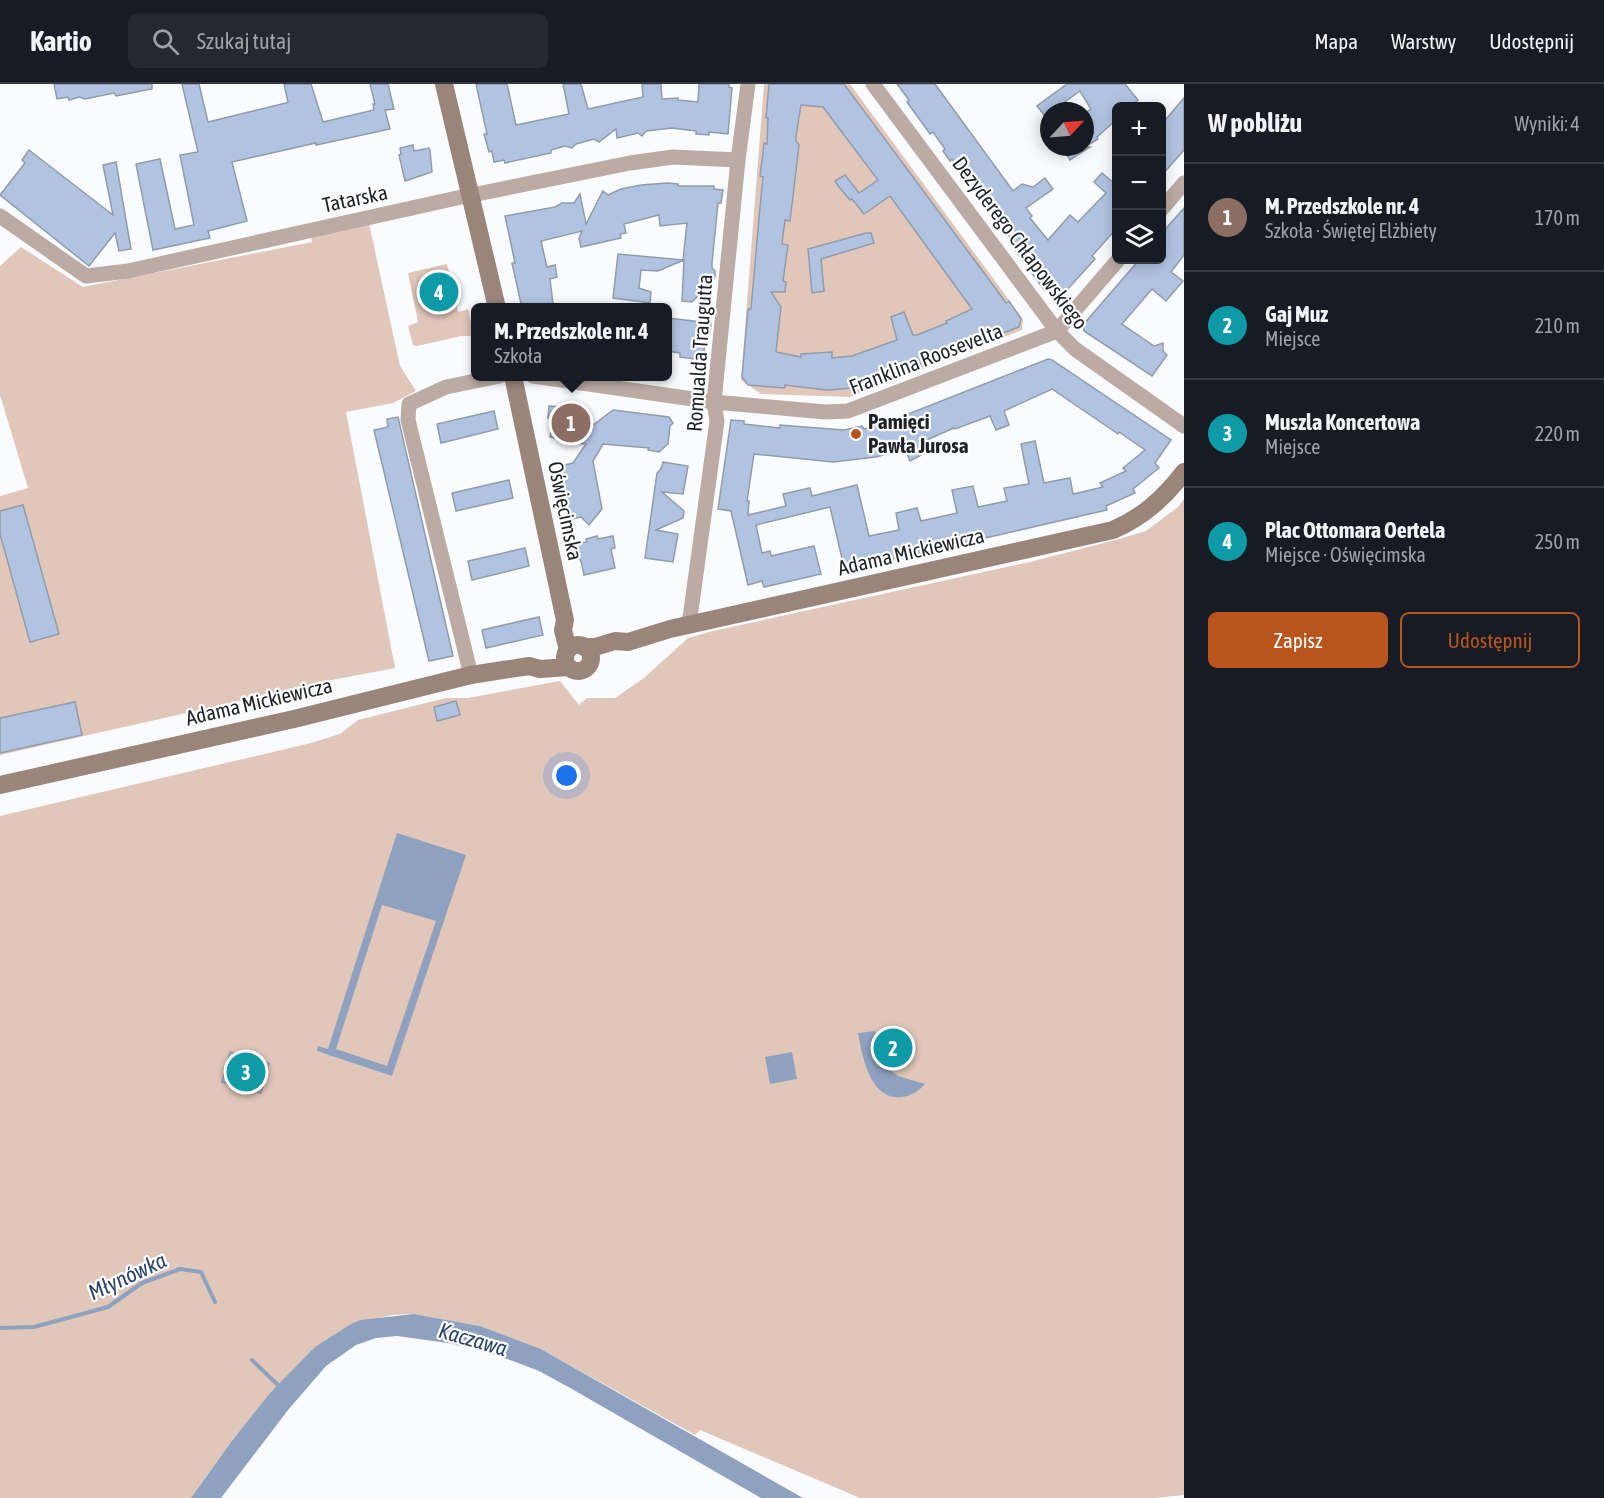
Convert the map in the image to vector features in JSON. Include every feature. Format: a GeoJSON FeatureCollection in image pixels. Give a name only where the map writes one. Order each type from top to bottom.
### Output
{"type":"FeatureCollection","features":[{"type":"Feature","properties":{"kind":"street"},"geometry":{"type":"LineString","coordinates":[[444,84],[496,303]]}},
{"type":"Feature","properties":{"kind":"street","name":"Romualda Traugutta"},"geometry":{"type":"LineString","coordinates":[[689,625],[717,421],[714,402],[738,160],[748,84]]}},
{"type":"Feature","properties":{"kind":"street","name":"Dezyderego Chłapowskiego"},"geometry":{"type":"LineString","coordinates":[[873,84],[1057,331],[1075,349],[1184,426]]}},
{"type":"Feature","properties":{"kind":"street","name":"Tatarska"},"geometry":{"type":"LineString","coordinates":[[0,216],[86,276],[128,271],[471,195],[630,163],[662,159],[738,160]]}},
{"type":"Feature","properties":{"kind":"street"},"geometry":{"type":"LineString","coordinates":[[1166,203],[1184,183]]}},
{"type":"Feature","properties":{"kind":"street","name":"Franklina Roosevelta"},"geometry":{"type":"LineString","coordinates":[[568,381],[714,402],[825,412],[848,411],[1057,331],[1116,264]]}},
{"type":"Feature","properties":{"kind":"street"},"geometry":{"type":"LineString","coordinates":[[471,675],[408,420],[409,404],[446,387],[475,381]]}},
{"type":"Feature","properties":{"kind":"street","name":"Oświęcimska"},"geometry":{"type":"LineString","coordinates":[[514,381],[565,621],[563,630],[576,654]]}},
{"type":"Feature","properties":{"kind":"street","name":"Adama Mickiewicza"},"geometry":{"type":"LineString","coordinates":[[0,785],[471,675],[529,666],[540,669],[576,654],[616,652],[628,642],[689,625],[1113,530],[1128,524],[1155,506],[1184,472]]}},
{"type":"Feature","properties":{"kind":"shaded area"},"geometry":{"type":"Polygon","coordinates":[[[764,84],[850,84],[1023,319],[1022,330],[850,397],[761,394],[741,380],[764,84]]]}},
{"type":"Feature","properties":{"kind":"shaded area"},"geometry":{"type":"Polygon","coordinates":[[[368,219],[400,366],[416,391],[393,403],[346,412],[395,668],[332,680],[0,755],[0,496],[28,488],[0,395],[0,266],[21,247],[83,287],[312,242],[310,231],[368,219]]]}},
{"type":"Feature","properties":{"kind":"shaded area"},"geometry":{"type":"Polygon","coordinates":[[[447,264],[458,312],[468,309],[471,336],[413,345],[408,326],[418,322],[408,273],[447,264]]]}},
{"type":"Feature","properties":{"kind":"shaded area"},"geometry":{"type":"Polygon","coordinates":[[[1184,499],[1184,1495],[1154,1498],[860,1498],[700,1430],[695,1435],[541,1349],[480,1326],[414,1314],[392,1315],[351,1324],[272,1391],[231,1442],[191,1498],[0,1498],[0,816],[311,743],[340,734],[358,720],[446,698],[468,698],[560,681],[579,705],[587,698],[615,698],[644,678],[688,638],[1030,562],[1119,539],[1146,531],[1178,507],[1184,499]]]}},
{"type":"Feature","properties":{"kind":"water"},"geometry":{"type":"Polygon","coordinates":[[[397,833],[466,855],[392,1076],[317,1051],[318,1046],[328,1049],[397,833]],[[382,905],[336,1049],[387,1066],[436,921],[382,905]]]}},
{"type":"Feature","properties":{"kind":"water"},"geometry":{"type":"Polygon","coordinates":[[[875,1031],[882,1068],[886,1067],[898,1076],[925,1084],[911,1095],[890,1096],[882,1092],[869,1075],[858,1033],[875,1031]]]}},
{"type":"Feature","properties":{"kind":"water"},"geometry":{"type":"Polygon","coordinates":[[[792,1052],[797,1079],[770,1084],[765,1057],[792,1052]]]}},
{"type":"Feature","properties":{"kind":"water","name":"Kaczawa"},"geometry":{"type":"Polygon","coordinates":[[[414,1314],[480,1326],[541,1349],[803,1498],[761,1498],[539,1371],[489,1353],[448,1343],[397,1336],[376,1338],[356,1345],[326,1366],[288,1410],[221,1498],[191,1498],[270,1393],[315,1347],[360,1320],[414,1314]]]}},
{"type":"Feature","properties":{"kind":"building"},"geometry":{"type":"Polygon","coordinates":[[[54,84],[152,84],[152,89],[116,96],[114,93],[69,100],[68,97],[57,99],[54,84]]]}},
{"type":"Feature","properties":{"kind":"building"},"geometry":{"type":"Polygon","coordinates":[[[182,84],[199,84],[208,122],[288,102],[284,84],[311,84],[323,122],[374,110],[373,104],[375,104],[370,84],[388,84],[394,109],[385,110],[390,129],[232,162],[247,221],[208,231],[210,238],[153,250],[136,164],[160,159],[175,229],[194,225],[180,155],[198,152],[182,84]]]}},
{"type":"Feature","properties":{"kind":"building"},"geometry":{"type":"Polygon","coordinates":[[[476,84],[507,84],[516,125],[569,114],[563,84],[581,84],[588,109],[643,97],[642,84],[661,84],[662,99],[678,98],[678,100],[698,102],[699,84],[729,84],[732,88],[728,134],[709,132],[709,135],[696,134],[696,131],[672,128],[646,131],[642,136],[638,133],[617,138],[616,129],[599,142],[594,139],[576,144],[572,148],[565,146],[551,150],[551,153],[505,163],[504,160],[494,162],[492,151],[489,152],[484,134],[487,134],[476,84]]]}},
{"type":"Feature","properties":{"kind":"building"},"geometry":{"type":"Polygon","coordinates":[[[769,84],[844,84],[1006,303],[1009,301],[1021,319],[1019,327],[898,372],[899,375],[866,389],[864,383],[854,388],[827,390],[785,385],[785,388],[748,385],[742,377],[748,309],[751,309],[763,177],[760,176],[764,143],[767,144],[768,118],[766,118],[769,84]],[[801,105],[796,136],[799,145],[790,221],[785,220],[782,244],[788,245],[783,281],[786,282],[785,292],[771,292],[781,307],[776,352],[801,357],[801,354],[832,352],[832,358],[852,356],[897,340],[891,317],[904,312],[913,335],[917,335],[947,323],[946,321],[972,309],[890,196],[864,214],[839,187],[835,181],[845,175],[859,193],[878,180],[823,107],[801,105]]]}},
{"type":"Feature","properties":{"kind":"building"},"geometry":{"type":"Polygon","coordinates":[[[897,84],[935,84],[1013,191],[1022,184],[1033,187],[1045,178],[1053,189],[1026,208],[1032,216],[1030,218],[1048,240],[1070,215],[1078,222],[1106,193],[1094,182],[1102,173],[1112,181],[1112,234],[1092,256],[1095,259],[1066,291],[1064,289],[1059,295],[1052,295],[1048,289],[1045,291],[1015,250],[1018,248],[971,185],[969,187],[962,178],[965,176],[952,159],[950,161],[933,132],[930,134],[907,102],[909,100],[897,84]]]}},
{"type":"Feature","properties":{"kind":"building"},"geometry":{"type":"Polygon","coordinates":[[[1067,84],[1125,84],[1138,100],[1112,102],[1112,124],[1094,141],[1094,102],[1087,102],[1080,91],[1065,102],[1042,102],[1067,84]]]}},
{"type":"Feature","properties":{"kind":"building"},"geometry":{"type":"Polygon","coordinates":[[[1184,98],[1184,150],[1166,170],[1166,156],[1166,119],[1184,98]]]}},
{"type":"Feature","properties":{"kind":"building"},"geometry":{"type":"Polygon","coordinates":[[[413,145],[414,151],[429,148],[432,172],[405,181],[399,155],[401,154],[400,148],[413,145]]]}},
{"type":"Feature","properties":{"kind":"building"},"geometry":{"type":"Polygon","coordinates":[[[29,150],[113,215],[103,165],[116,162],[131,249],[119,251],[115,233],[89,266],[0,195],[25,163],[22,160],[29,150]]]}},
{"type":"Feature","properties":{"kind":"building"},"geometry":{"type":"Polygon","coordinates":[[[667,183],[678,184],[678,186],[714,186],[714,189],[723,190],[721,203],[718,203],[712,263],[715,277],[692,302],[682,301],[684,260],[658,271],[641,270],[639,288],[651,292],[650,303],[613,298],[618,254],[683,260],[687,223],[660,226],[659,215],[624,224],[626,233],[620,234],[621,238],[581,247],[579,238],[582,231],[541,241],[547,267],[555,265],[557,277],[550,279],[553,303],[521,303],[505,216],[555,207],[562,203],[574,203],[580,194],[586,224],[603,191],[608,195],[621,189],[667,183]]]}},
{"type":"Feature","properties":{"kind":"building"},"geometry":{"type":"Polygon","coordinates":[[[1184,208],[1184,255],[1171,272],[1183,281],[1166,301],[1152,289],[1122,324],[1154,346],[1163,343],[1163,351],[1167,355],[1152,376],[1084,331],[1083,325],[1136,264],[1166,264],[1166,228],[1184,208]]]}},
{"type":"Feature","properties":{"kind":"building"},"geometry":{"type":"Polygon","coordinates":[[[871,233],[874,243],[821,259],[824,291],[812,293],[808,249],[871,233]]]}},
{"type":"Feature","properties":{"kind":"building"},"geometry":{"type":"Polygon","coordinates":[[[672,319],[711,323],[710,334],[706,334],[704,351],[695,359],[680,357],[680,353],[672,352],[672,319]]]}},
{"type":"Feature","properties":{"kind":"building"},"geometry":{"type":"Polygon","coordinates":[[[1048,359],[1171,440],[1155,463],[1159,468],[1133,489],[1135,493],[1106,506],[1107,510],[889,560],[889,557],[844,567],[830,507],[756,525],[762,553],[770,551],[771,556],[814,546],[821,574],[764,587],[762,581],[748,585],[731,511],[718,509],[731,420],[744,421],[744,424],[780,428],[780,425],[844,430],[862,426],[864,429],[883,424],[1048,359]],[[1052,389],[1004,411],[1009,425],[996,430],[990,416],[954,428],[922,442],[927,452],[910,461],[905,449],[876,457],[833,462],[754,454],[747,501],[749,501],[748,515],[786,506],[783,494],[810,488],[812,496],[857,485],[869,536],[899,530],[896,513],[917,508],[921,521],[957,513],[952,490],[973,486],[978,507],[1007,501],[1004,488],[1029,484],[1021,444],[1035,441],[1044,483],[1070,478],[1073,494],[1103,487],[1100,483],[1126,471],[1123,468],[1145,450],[1119,432],[1118,434],[1052,389]]]}},
{"type":"Feature","properties":{"kind":"building"},"geometry":{"type":"Polygon","coordinates":[[[566,404],[584,410],[583,414],[590,415],[588,429],[613,410],[669,417],[673,423],[670,426],[668,444],[659,452],[648,450],[649,448],[603,444],[593,461],[602,509],[589,525],[581,517],[572,519],[570,511],[568,512],[559,474],[562,474],[560,466],[573,463],[586,444],[558,441],[550,437],[553,418],[548,418],[549,406],[562,407],[566,404]]]}},
{"type":"Feature","properties":{"kind":"building"},"geometry":{"type":"Polygon","coordinates":[[[494,411],[498,429],[441,443],[437,424],[494,411]]]}},
{"type":"Feature","properties":{"kind":"building"},"geometry":{"type":"Polygon","coordinates":[[[398,417],[453,656],[429,661],[374,430],[388,427],[387,419],[398,417]]]}},
{"type":"Feature","properties":{"kind":"building"},"geometry":{"type":"Polygon","coordinates":[[[663,462],[688,466],[683,494],[662,492],[684,511],[683,518],[656,530],[678,534],[673,562],[645,558],[657,473],[663,462]]]}},
{"type":"Feature","properties":{"kind":"building"},"geometry":{"type":"Polygon","coordinates":[[[509,480],[513,498],[456,511],[452,493],[509,480]]]}},
{"type":"Feature","properties":{"kind":"building"},"geometry":{"type":"Polygon","coordinates":[[[23,505],[59,634],[30,642],[0,534],[0,511],[23,505]]]}},
{"type":"Feature","properties":{"kind":"building"},"geometry":{"type":"Polygon","coordinates":[[[597,536],[598,539],[613,536],[615,548],[611,549],[615,568],[584,575],[581,561],[576,556],[579,549],[577,544],[587,542],[586,539],[597,536]]]}},
{"type":"Feature","properties":{"kind":"building"},"geometry":{"type":"Polygon","coordinates":[[[525,548],[529,566],[472,580],[468,561],[525,548]]]}},
{"type":"Feature","properties":{"kind":"building"},"geometry":{"type":"Polygon","coordinates":[[[539,617],[543,635],[486,648],[482,630],[539,617]]]}},
{"type":"Feature","properties":{"kind":"building"},"geometry":{"type":"Polygon","coordinates":[[[456,701],[460,715],[437,721],[434,707],[456,701]]]}},
{"type":"Feature","properties":{"kind":"building"},"geometry":{"type":"Polygon","coordinates":[[[75,702],[82,735],[0,753],[0,718],[75,702]]]}},
{"type":"Feature","properties":{"kind":"building"},"geometry":{"type":"Polygon","coordinates":[[[230,1052],[269,1063],[261,1093],[222,1082],[230,1052]]]}},
{"type":"Feature","properties":{"kind":"waterway","name":"Młynówka"},"geometry":{"type":"LineString","coordinates":[[0,1328],[34,1327],[108,1307],[142,1283],[180,1269],[201,1272],[215,1302]]}},
{"type":"Feature","properties":{"kind":"waterway","name":"Młynówka"},"geometry":{"type":"LineString","coordinates":[[252,1360],[280,1387]]}},
{"type":"Feature","properties":{"kind":"place","name":"Plac Ottomara Oertela"},"geometry":{"type":"Point","coordinates":[439,292]}},
{"type":"Feature","properties":{"kind":"place","name":"M. Przedszkole nr. 4"},"geometry":{"type":"Point","coordinates":[571,423]}},
{"type":"Feature","properties":{"kind":"place","name":"Pamięci Pawła Jurosa"},"geometry":{"type":"Point","coordinates":[856,434]}},
{"type":"Feature","properties":{"kind":"place","name":"Gaj Muz"},"geometry":{"type":"Point","coordinates":[893,1048]}},
{"type":"Feature","properties":{"kind":"place","name":"Muszla Koncertowa"},"geometry":{"type":"Point","coordinates":[246,1072]}}]}
